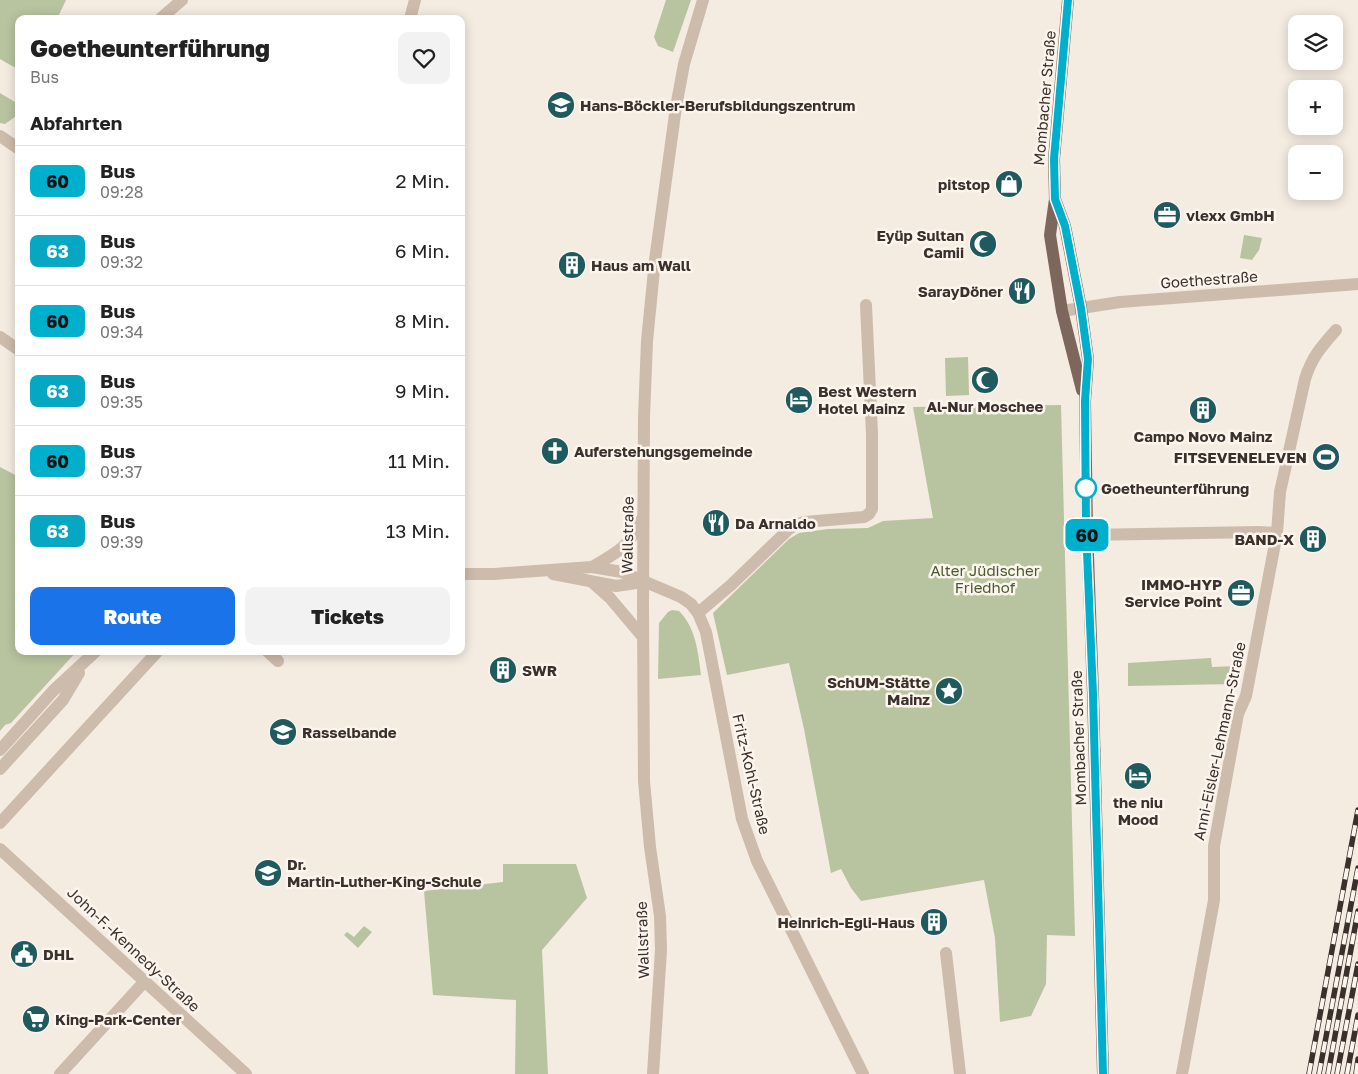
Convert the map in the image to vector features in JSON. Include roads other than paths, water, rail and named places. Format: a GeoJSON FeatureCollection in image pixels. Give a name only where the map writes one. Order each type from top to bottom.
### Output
{"type":"FeatureCollection","features":[{"type":"Feature","properties":{"kind":"main road","name":"Mombacher Straße"},"geometry":{"type":"LineString","coordinates":[[1068,0],[1054,159],[1055,199],[1050,235],[1062,312],[1085,401]]}},
{"type":"Feature","properties":{"kind":"main road","name":"Mombacher Straße"},"geometry":{"type":"LineString","coordinates":[[1055,199],[1065,226],[1081,308],[1088,359],[1085,401],[1087,535],[1103,1074]]}},
{"type":"Feature","properties":{"kind":"street"},"geometry":{"type":"LineString","coordinates":[[165,15],[182,0]]}},
{"type":"Feature","properties":{"kind":"street"},"geometry":{"type":"LineString","coordinates":[[411,15],[415,0]]}},
{"type":"Feature","properties":{"kind":"street","name":"Wallstraße"},"geometry":{"type":"LineString","coordinates":[[653,1074],[662,950],[660,916],[650,847],[644,781],[642,636],[644,417],[647,341],[676,107],[684,64],[703,0]]}},
{"type":"Feature","properties":{"kind":"street"},"geometry":{"type":"LineString","coordinates":[[0,136],[15,145]]}},
{"type":"Feature","properties":{"kind":"street","name":"Goethestraße"},"geometry":{"type":"LineString","coordinates":[[1062,312],[1120,302],[1358,284]]}},
{"type":"Feature","properties":{"kind":"street"},"geometry":{"type":"LineString","coordinates":[[698,613],[796,524],[864,517],[872,509],[872,434],[866,305]]}},
{"type":"Feature","properties":{"kind":"street","name":"Anni-Eisler-Lehmann-Straße"},"geometry":{"type":"LineString","coordinates":[[1182,1074],[1214,900],[1214,846],[1238,714],[1246,696],[1278,533],[1280,492],[1310,363],[1336,330]]}},
{"type":"Feature","properties":{"kind":"street"},"geometry":{"type":"LineString","coordinates":[[0,337],[15,347]]}},
{"type":"Feature","properties":{"kind":"street"},"geometry":{"type":"LineString","coordinates":[[465,574],[592,567],[617,553],[630,542],[644,514]]}},
{"type":"Feature","properties":{"kind":"street"},"geometry":{"type":"LineString","coordinates":[[1087,535],[1278,533]]}},
{"type":"Feature","properties":{"kind":"street","name":"Fritz-Kohl-Straße"},"geometry":{"type":"LineString","coordinates":[[592,567],[622,572],[662,588],[681,597],[691,604],[698,613],[706,632],[742,819],[757,861],[863,1074]]}},
{"type":"Feature","properties":{"kind":"street"},"geometry":{"type":"LineString","coordinates":[[536,571],[616,586],[643,582]]}},
{"type":"Feature","properties":{"kind":"street"},"geometry":{"type":"LineString","coordinates":[[592,582],[610,598],[642,636]]}},
{"type":"Feature","properties":{"kind":"street"},"geometry":{"type":"LineString","coordinates":[[0,750],[54,691],[92,655]]}},
{"type":"Feature","properties":{"kind":"street"},"geometry":{"type":"LineString","coordinates":[[0,823],[154,655]]}},
{"type":"Feature","properties":{"kind":"street"},"geometry":{"type":"LineString","coordinates":[[272,655],[278,660]]}},
{"type":"Feature","properties":{"kind":"street"},"geometry":{"type":"LineString","coordinates":[[0,769],[63,700],[86,662]]}},
{"type":"Feature","properties":{"kind":"street","name":"John-F.-Kennedy-Straße"},"geometry":{"type":"LineString","coordinates":[[0,849],[246,1074]]}},
{"type":"Feature","properties":{"kind":"street"},"geometry":{"type":"LineString","coordinates":[[946,954],[960,1074]]}},
{"type":"Feature","properties":{"kind":"street"},"geometry":{"type":"LineString","coordinates":[[60,1074],[145,981]]}},
{"type":"Feature","properties":{"kind":"railway"},"geometry":{"type":"LineString","coordinates":[[1309,1074],[1358,810]]}},
{"type":"Feature","properties":{"kind":"railway"},"geometry":{"type":"LineString","coordinates":[[1319,1074],[1358,868]]}},
{"type":"Feature","properties":{"kind":"railway"},"geometry":{"type":"LineString","coordinates":[[1328,1074],[1358,911]]}},
{"type":"Feature","properties":{"kind":"railway"},"geometry":{"type":"LineString","coordinates":[[1337,1074],[1358,964]]}},
{"type":"Feature","properties":{"kind":"railway"},"geometry":{"type":"LineString","coordinates":[[1347,1074],[1358,1015]]}},
{"type":"Feature","properties":{"kind":"railway"},"geometry":{"type":"LineString","coordinates":[[1356,1074],[1358,1059]]}},
{"type":"Feature","properties":{"kind":"place","name":"Hans-Böckler-Berufsbildungszentrum"},"geometry":{"type":"Point","coordinates":[561,105]}},
{"type":"Feature","properties":{"kind":"place","name":"pitstop"},"geometry":{"type":"Point","coordinates":[1009,184]}},
{"type":"Feature","properties":{"kind":"place","name":"vlexx GmbH"},"geometry":{"type":"Point","coordinates":[1167,215]}},
{"type":"Feature","properties":{"kind":"place","name":"Eyüp Sultan Camii"},"geometry":{"type":"Point","coordinates":[983,244]}},
{"type":"Feature","properties":{"kind":"place","name":"Haus am Wall"},"geometry":{"type":"Point","coordinates":[572,265]}},
{"type":"Feature","properties":{"kind":"place","name":"SarayDöner"},"geometry":{"type":"Point","coordinates":[1022,291]}},
{"type":"Feature","properties":{"kind":"place","name":"Al-Nur Moschee"},"geometry":{"type":"Point","coordinates":[985,380]}},
{"type":"Feature","properties":{"kind":"place","name":"Best Western Hotel Mainz"},"geometry":{"type":"Point","coordinates":[799,400]}},
{"type":"Feature","properties":{"kind":"place","name":"Campo Novo Mainz"},"geometry":{"type":"Point","coordinates":[1203,410]}},
{"type":"Feature","properties":{"kind":"place","name":"Auferstehungsgemeinde"},"geometry":{"type":"Point","coordinates":[555,451]}},
{"type":"Feature","properties":{"kind":"place","name":"FITSEVENELEVEN"},"geometry":{"type":"Point","coordinates":[1326,457]}},
{"type":"Feature","properties":{"kind":"place","name":"Goetheunterführung"},"geometry":{"type":"Point","coordinates":[1086,488]}},
{"type":"Feature","properties":{"kind":"place","name":"Da Arnaldo"},"geometry":{"type":"Point","coordinates":[716,523]}},
{"type":"Feature","properties":{"kind":"place","name":"BAND-X"},"geometry":{"type":"Point","coordinates":[1313,539]}},
{"type":"Feature","properties":{"kind":"place","name":"IMMO-HYP Service Point"},"geometry":{"type":"Point","coordinates":[1241,593]}},
{"type":"Feature","properties":{"kind":"place","name":"SWR"},"geometry":{"type":"Point","coordinates":[503,670]}},
{"type":"Feature","properties":{"kind":"place","name":"SchUM-Stätte Mainz"},"geometry":{"type":"Point","coordinates":[949,691]}},
{"type":"Feature","properties":{"kind":"place","name":"Rasselbande"},"geometry":{"type":"Point","coordinates":[283,732]}},
{"type":"Feature","properties":{"kind":"place","name":"the niu Mood"},"geometry":{"type":"Point","coordinates":[1138,776]}},
{"type":"Feature","properties":{"kind":"place","name":"Dr. Martin-Luther-King-Schule"},"geometry":{"type":"Point","coordinates":[268,873]}},
{"type":"Feature","properties":{"kind":"place","name":"Heinrich-Egli-Haus"},"geometry":{"type":"Point","coordinates":[934,922]}},
{"type":"Feature","properties":{"kind":"place","name":"DHL"},"geometry":{"type":"Point","coordinates":[24,954]}},
{"type":"Feature","properties":{"kind":"place","name":"King-Park-Center"},"geometry":{"type":"Point","coordinates":[36,1019]}},
{"type":"Feature","properties":{"kind":"park label","name":"Alter Jüdischer Friedhof"},"geometry":{"type":"Point","coordinates":[985,578]}}]}
